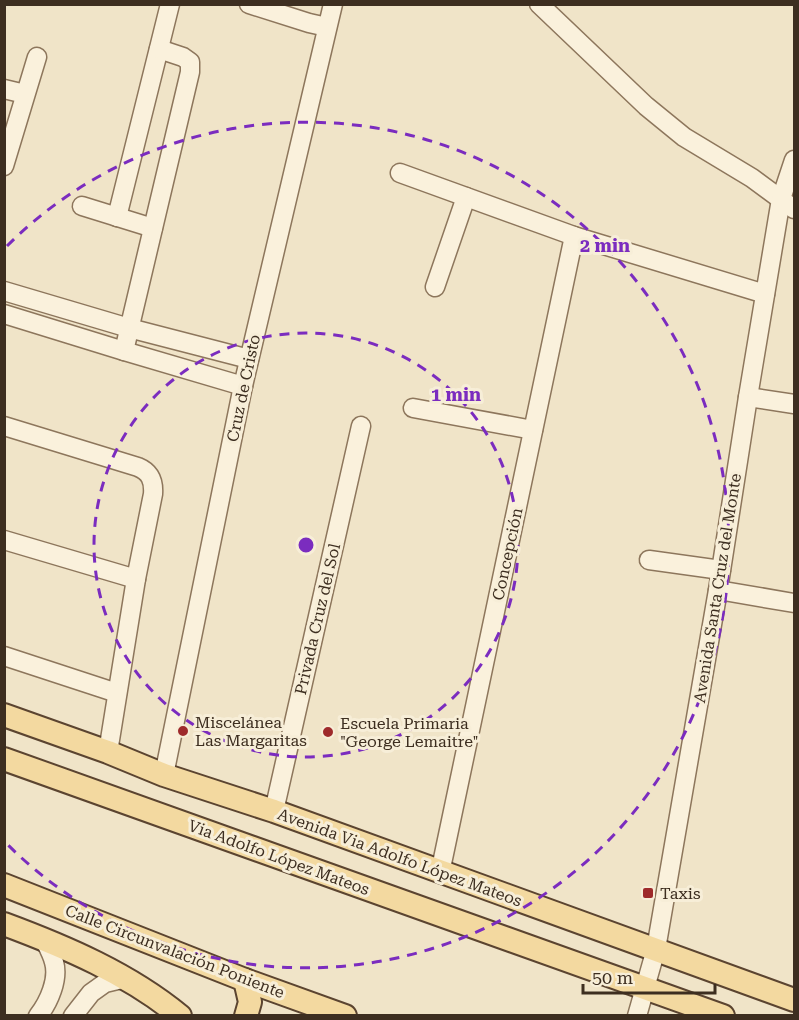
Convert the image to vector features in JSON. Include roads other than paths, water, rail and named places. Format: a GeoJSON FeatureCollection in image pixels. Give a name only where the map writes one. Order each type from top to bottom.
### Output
{"type":"FeatureCollection","features":[{"type":"Feature","properties":{"kind":"main road","name":"Avenida Via Adolfo López Mateos"},"geometry":{"type":"LineString","coordinates":[[4,715],[108,752],[164,775],[274,812],[795,1000]]}},
{"type":"Feature","properties":{"kind":"main road","name":"Via Adolfo López Mateos"},"geometry":{"type":"LineString","coordinates":[[4,759],[645,988]]}},
{"type":"Feature","properties":{"kind":"main road","name":"Calle Circunvalación Poniente"},"geometry":{"type":"LineString","coordinates":[[4,885],[245,980],[345,1016]]}},
{"type":"Feature","properties":{"kind":"main road"},"geometry":{"type":"LineString","coordinates":[[4,924],[45,939],[126,978],[160,999],[180,1016]]}},
{"type":"Feature","properties":{"kind":"main road"},"geometry":{"type":"LineString","coordinates":[[245,980],[250,1002],[246,1016]]}},
{"type":"Feature","properties":{"kind":"main road"},"geometry":{"type":"LineString","coordinates":[[645,988],[723,1016]]}},
{"type":"Feature","properties":{"kind":"main road"},"geometry":{"type":"LineString","coordinates":[[296,1016],[317,1005]]}},
{"type":"Feature","properties":{"kind":"street"},"geometry":{"type":"LineString","coordinates":[[117,217],[170,4]]}},
{"type":"Feature","properties":{"kind":"street"},"geometry":{"type":"LineString","coordinates":[[249,4],[327,27]]}},
{"type":"Feature","properties":{"kind":"street","name":"Cruz de Cristo"},"geometry":{"type":"LineString","coordinates":[[164,775],[243,386],[333,4]]}},
{"type":"Feature","properties":{"kind":"street"},"geometry":{"type":"LineString","coordinates":[[539,4],[646,106],[684,137],[752,178],[788,204]]}},
{"type":"Feature","properties":{"kind":"street"},"geometry":{"type":"LineString","coordinates":[[124,351],[190,72],[190,62],[159,48]]}},
{"type":"Feature","properties":{"kind":"street"},"geometry":{"type":"LineString","coordinates":[[4,166],[37,57]]}},
{"type":"Feature","properties":{"kind":"street"},"geometry":{"type":"LineString","coordinates":[[4,89],[26,94]]}},
{"type":"Feature","properties":{"kind":"street","name":"Avenida Santa Cruz del Monte"},"geometry":{"type":"LineString","coordinates":[[637,1016],[656,949],[722,570],[765,294],[788,204],[795,160]]}},
{"type":"Feature","properties":{"kind":"street"},"geometry":{"type":"LineString","coordinates":[[400,173],[574,236],[765,294]]}},
{"type":"Feature","properties":{"kind":"street"},"geometry":{"type":"LineString","coordinates":[[435,287],[466,197]]}},
{"type":"Feature","properties":{"kind":"street"},"geometry":{"type":"LineString","coordinates":[[82,206],[153,228]]}},
{"type":"Feature","properties":{"kind":"street","name":"Concepción"},"geometry":{"type":"LineString","coordinates":[[440,873],[574,236]]}},
{"type":"Feature","properties":{"kind":"street"},"geometry":{"type":"LineString","coordinates":[[4,291],[129,328],[249,359]]}},
{"type":"Feature","properties":{"kind":"street"},"geometry":{"type":"LineString","coordinates":[[28,321],[36,300]]}},
{"type":"Feature","properties":{"kind":"street"},"geometry":{"type":"LineString","coordinates":[[4,314],[243,386]]}},
{"type":"Feature","properties":{"kind":"street"},"geometry":{"type":"LineString","coordinates":[[748,397],[795,404]]}},
{"type":"Feature","properties":{"kind":"street"},"geometry":{"type":"LineString","coordinates":[[413,408],[533,430]]}},
{"type":"Feature","properties":{"kind":"street"},"geometry":{"type":"LineString","coordinates":[[4,426],[146,470],[154,485],[108,752]]}},
{"type":"Feature","properties":{"kind":"street","name":"Privada Cruz del Sol"},"geometry":{"type":"LineString","coordinates":[[274,812],[361,426]]}},
{"type":"Feature","properties":{"kind":"street"},"geometry":{"type":"LineString","coordinates":[[4,540],[136,579]]}},
{"type":"Feature","properties":{"kind":"street"},"geometry":{"type":"LineString","coordinates":[[649,560],[722,570]]}},
{"type":"Feature","properties":{"kind":"street"},"geometry":{"type":"LineString","coordinates":[[718,590],[795,603]]}},
{"type":"Feature","properties":{"kind":"street"},"geometry":{"type":"LineString","coordinates":[[4,656],[117,693]]}},
{"type":"Feature","properties":{"kind":"street"},"geometry":{"type":"LineString","coordinates":[[38,1016],[54,987],[55,964],[45,939]]}},
{"type":"Feature","properties":{"kind":"street"},"geometry":{"type":"LineString","coordinates":[[73,1016],[91,993],[105,983],[126,978]]}},
{"type":"Feature","properties":{"kind":"place","name":"Miscelánea Las Margaritas"},"geometry":{"type":"Point","coordinates":[183,731]}},
{"type":"Feature","properties":{"kind":"place","name":"Escuela Primaria \"George Lemaitre\""},"geometry":{"type":"Point","coordinates":[328,732]}},
{"type":"Feature","properties":{"kind":"place","name":"Taxis"},"geometry":{"type":"Point","coordinates":[648,893]}}]}
